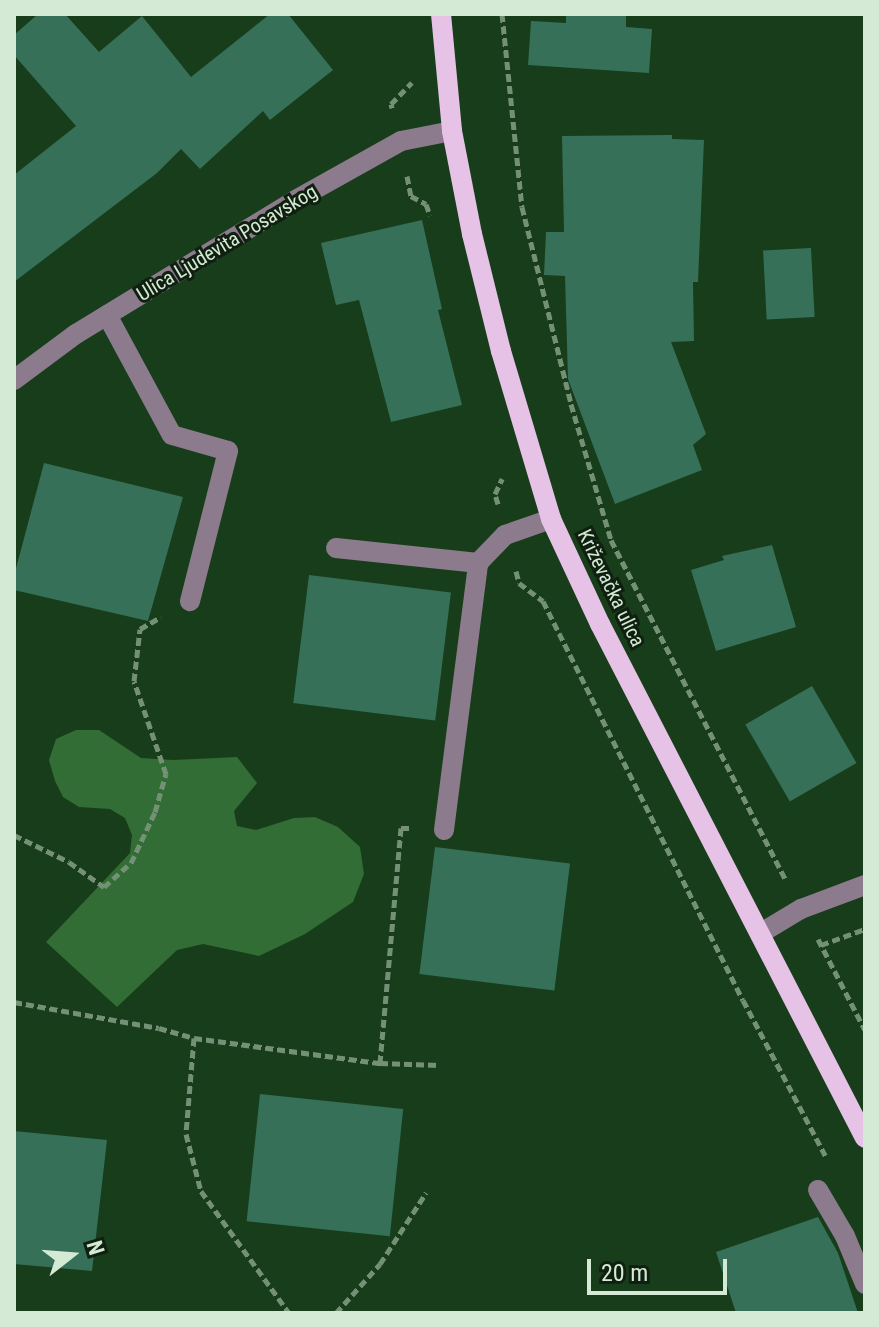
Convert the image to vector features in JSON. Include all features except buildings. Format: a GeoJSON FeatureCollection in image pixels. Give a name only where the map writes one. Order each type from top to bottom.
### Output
{"type":"FeatureCollection","features":[{"type":"Feature","properties":{"kind":"main road","name":"Križevačka ulica"},"geometry":{"type":"LineString","coordinates":[[441,14],[452,131],[472,234],[501,351],[551,519],[600,624],[865,1138]]}},
{"type":"Feature","properties":{"kind":"street","name":"Ulica Ljudevita Posavskog"},"geometry":{"type":"LineString","coordinates":[[14,380],[107,315],[292,202],[401,141],[452,131]]}},
{"type":"Feature","properties":{"kind":"street"},"geometry":{"type":"LineString","coordinates":[[107,315],[172,435],[228,451],[190,601]]}},
{"type":"Feature","properties":{"kind":"street"},"geometry":{"type":"LineString","coordinates":[[444,830],[478,563],[505,535],[551,519]]}},
{"type":"Feature","properties":{"kind":"street"},"geometry":{"type":"LineString","coordinates":[[336,548],[478,563]]}},
{"type":"Feature","properties":{"kind":"street"},"geometry":{"type":"LineString","coordinates":[[761,933],[801,909],[865,885]]}},
{"type":"Feature","properties":{"kind":"street"},"geometry":{"type":"LineString","coordinates":[[818,1190],[845,1236],[865,1284]]}},
{"type":"Feature","properties":{"kind":"path"},"geometry":{"type":"LineString","coordinates":[[502,14],[522,207],[571,404],[611,540],[865,1030]]}},
{"type":"Feature","properties":{"kind":"path"},"geometry":{"type":"LineString","coordinates":[[14,835],[69,862],[104,887],[131,863],[155,812],[166,774],[134,681],[140,629],[190,601]]}},
{"type":"Feature","properties":{"kind":"path"},"geometry":{"type":"LineString","coordinates":[[380,1063],[401,828],[444,830]]}},
{"type":"Feature","properties":{"kind":"path"},"geometry":{"type":"LineString","coordinates":[[821,945],[865,929]]}},
{"type":"Feature","properties":{"kind":"path"},"geometry":{"type":"LineString","coordinates":[[14,1002],[159,1028],[194,1038],[380,1063],[439,1065]]}},
{"type":"Feature","properties":{"kind":"path"},"geometry":{"type":"LineString","coordinates":[[194,1038],[186,1134],[201,1191],[289,1313]]}},
{"type":"Feature","properties":{"kind":"path"},"geometry":{"type":"LineString","coordinates":[[336,1313],[380,1264],[426,1193]]}},
{"type":"Feature","properties":{"kind":"green space"},"geometry":{"type":"Polygon","coordinates":[[[76,730],[99,730],[141,758],[237,757],[257,783],[234,811],[237,826],[256,830],[294,818],[315,817],[338,827],[360,847],[364,874],[353,902],[305,934],[259,956],[203,944],[177,950],[117,1007],[46,942],[130,853],[132,835],[125,818],[110,809],[79,807],[63,797],[55,781],[49,760],[56,739],[76,730]]]}}]}
